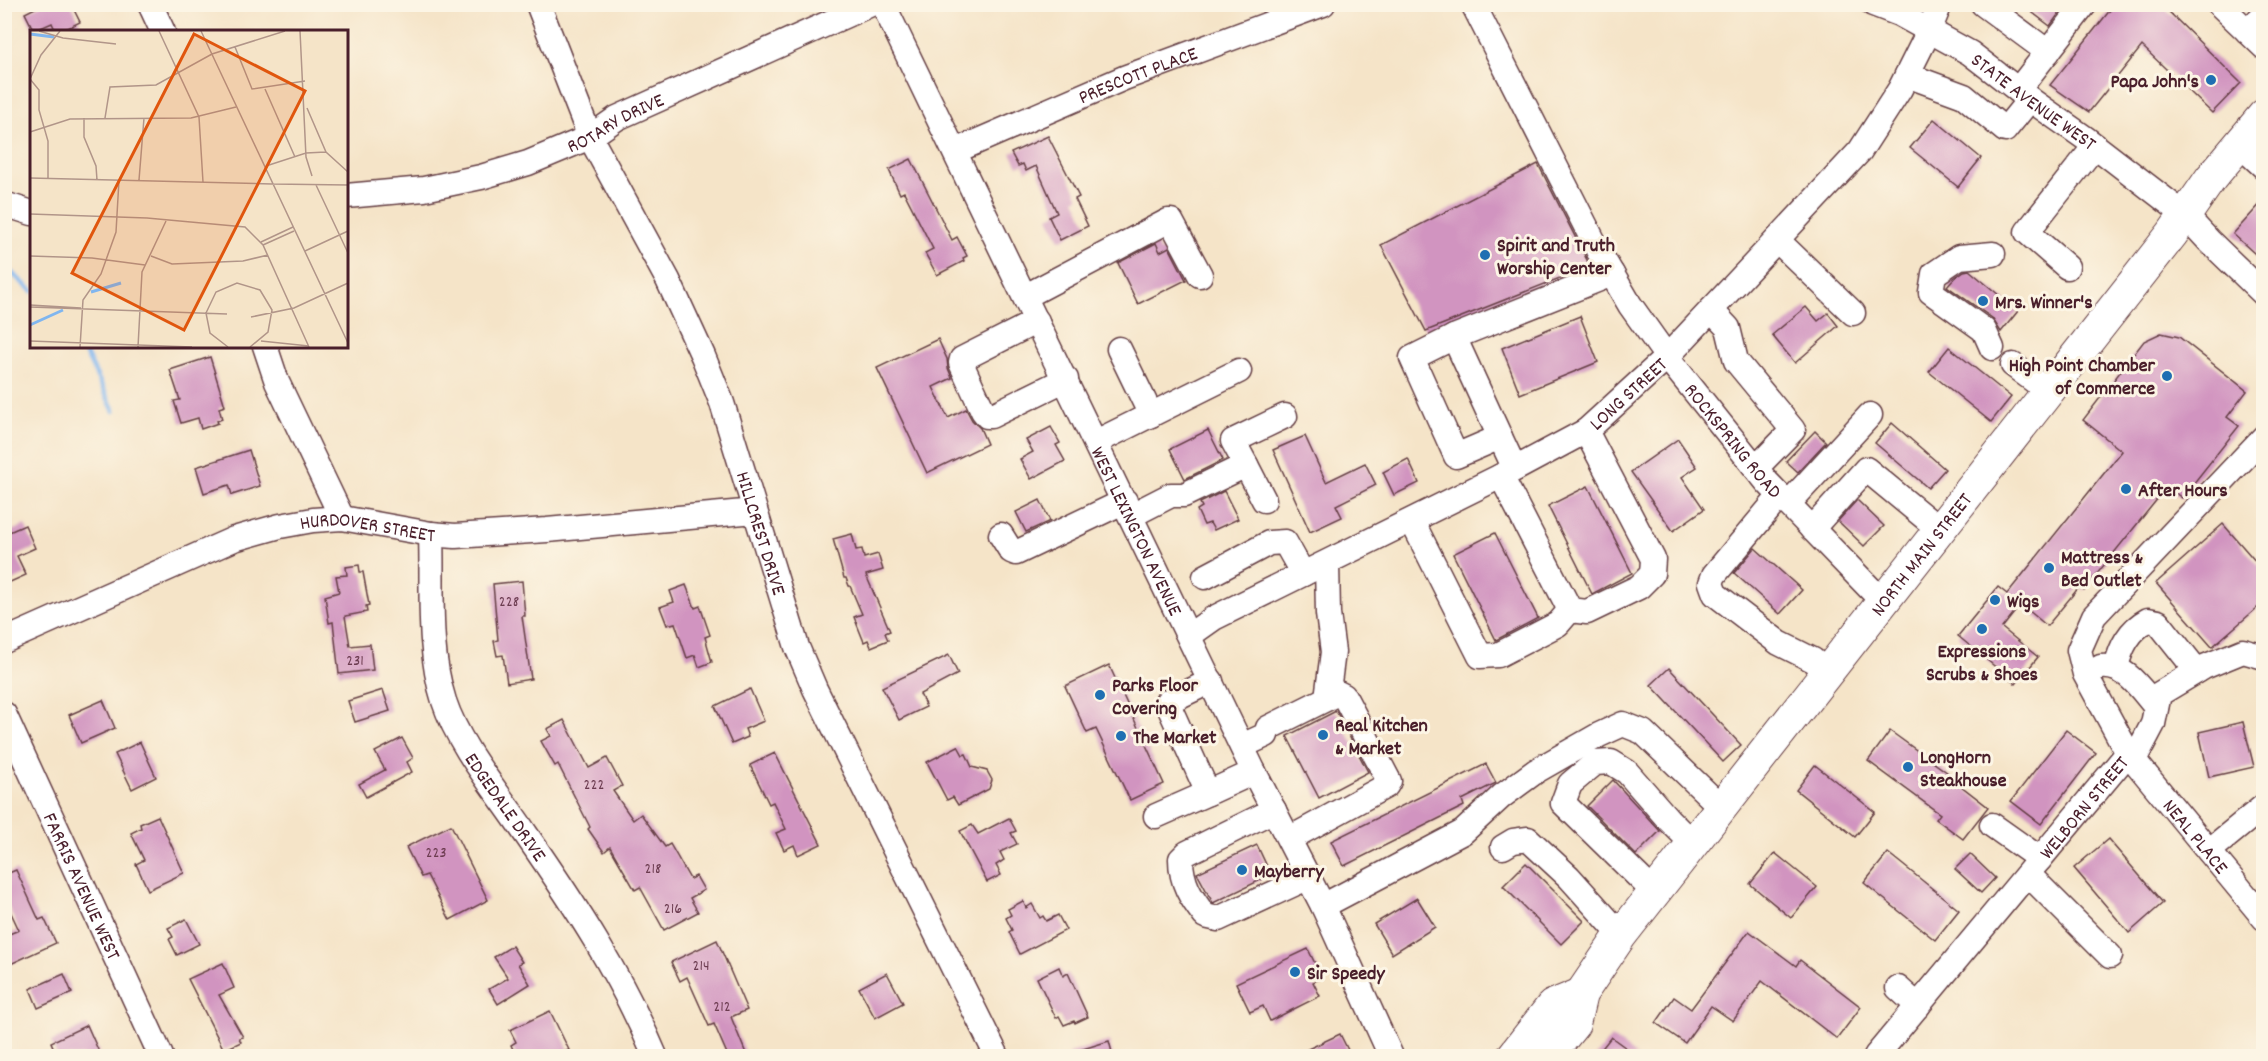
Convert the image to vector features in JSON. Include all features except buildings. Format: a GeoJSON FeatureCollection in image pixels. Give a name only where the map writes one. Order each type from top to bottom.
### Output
{"type":"FeatureCollection","features":[{"type":"Feature","properties":{"kind":"main road","name":"NORTH MAIN STREET"},"geometry":{"type":"LineString","coordinates":[[1549,1056],[1574,1024],[1581,994],[1621,936],[1884,603],[2185,215],[2211,178],[2264,115]]}},
{"type":"Feature","properties":{"kind":"main road"},"geometry":{"type":"LineString","coordinates":[[1513,1056],[1552,1006],[1581,994]]}},
{"type":"Feature","properties":{"kind":"street"},"geometry":{"type":"LineString","coordinates":[[150,4],[162,30]]}},
{"type":"Feature","properties":{"kind":"street","name":"HILLCREST DRIVE"},"geometry":{"type":"LineString","coordinates":[[538,4],[590,137],[668,280],[703,356],[722,403],[793,636],[815,689],[997,1056]]}},
{"type":"Feature","properties":{"kind":"street","name":"ROTARY DRIVE"},"geometry":{"type":"LineString","coordinates":[[348,196],[424,189],[481,177],[528,163],[590,137],[616,118],[871,4]]}},
{"type":"Feature","properties":{"kind":"street","name":"WEST LEXINGTON AVENUE"},"geometry":{"type":"LineString","coordinates":[[883,4],[1190,635],[1254,772],[1309,877],[1391,1056]]}},
{"type":"Feature","properties":{"kind":"street","name":"PRESCOTT PLACE"},"geometry":{"type":"LineString","coordinates":[[955,151],[1124,78],[1323,4]]}},
{"type":"Feature","properties":{"kind":"street","name":"ROCKSPRING ROAD"},"geometry":{"type":"LineString","coordinates":[[1473,4],[1630,305],[1667,357],[1756,468],[1884,603]]}},
{"type":"Feature","properties":{"kind":"street","name":"STATE AVENUE WEST"},"geometry":{"type":"LineString","coordinates":[[1873,4],[1899,14],[1970,53],[2185,215],[2262,291]]}},
{"type":"Feature","properties":{"kind":"street","name":"LONG STREET"},"geometry":{"type":"LineString","coordinates":[[1190,635],[1214,618],[1508,473],[1586,431],[1667,357],[1860,151],[1907,75],[1929,32],[1940,4]]}},
{"type":"Feature","properties":{"kind":"street"},"geometry":{"type":"LineString","coordinates":[[1983,4],[2048,52]]}},
{"type":"Feature","properties":{"kind":"street"},"geometry":{"type":"LineString","coordinates":[[1907,75],[1964,96],[2005,130],[2048,52],[2085,4]]}},
{"type":"Feature","properties":{"kind":"street"},"geometry":{"type":"LineString","coordinates":[[2219,4],[2256,40],[2264,14]]}},
{"type":"Feature","properties":{"kind":"street"},"geometry":{"type":"LineString","coordinates":[[2240,145],[2264,167]]}},
{"type":"Feature","properties":{"kind":"street"},"geometry":{"type":"LineString","coordinates":[[2067,267],[2026,232],[2096,146]]}},
{"type":"Feature","properties":{"kind":"street"},"geometry":{"type":"LineString","coordinates":[[4,204],[30,212]]}},
{"type":"Feature","properties":{"kind":"street"},"geometry":{"type":"LineString","coordinates":[[1026,296],[1168,221],[1171,221],[1200,275]]}},
{"type":"Feature","properties":{"kind":"street"},"geometry":{"type":"LineString","coordinates":[[1777,240],[1853,313]]}},
{"type":"Feature","properties":{"kind":"street"},"geometry":{"type":"LineString","coordinates":[[1992,348],[1984,330],[1931,292],[1934,274],[1959,257],[1994,254]]}},
{"type":"Feature","properties":{"kind":"street"},"geometry":{"type":"LineString","coordinates":[[1500,437],[1456,456],[1412,358],[1454,338],[1612,274]]}},
{"type":"Feature","properties":{"kind":"street"},"geometry":{"type":"LineString","coordinates":[[1711,310],[1728,328],[1737,361],[1793,430],[1756,468]]}},
{"type":"Feature","properties":{"kind":"street"},"geometry":{"type":"LineString","coordinates":[[1037,321],[962,359],[961,363],[983,411],[987,416],[992,416],[1066,379]]}},
{"type":"Feature","properties":{"kind":"street"},"geometry":{"type":"LineString","coordinates":[[1454,338],[1500,437],[1508,473],[1570,610]]}},
{"type":"Feature","properties":{"kind":"street"},"geometry":{"type":"LineString","coordinates":[[266,348],[277,382],[342,518]]}},
{"type":"Feature","properties":{"kind":"street"},"geometry":{"type":"LineString","coordinates":[[1119,349],[1151,415]]}},
{"type":"Feature","properties":{"kind":"street"},"geometry":{"type":"LineString","coordinates":[[2013,365],[2048,391]]}},
{"type":"Feature","properties":{"kind":"street"},"geometry":{"type":"LineString","coordinates":[[1096,442],[1239,371]]}},
{"type":"Feature","properties":{"kind":"street"},"geometry":{"type":"LineString","coordinates":[[1828,672],[1813,660],[1770,636],[1715,594],[1711,583],[1714,575],[1784,500],[1870,415]]}},
{"type":"Feature","properties":{"kind":"street"},"geometry":{"type":"LineString","coordinates":[[1264,500],[1233,441],[1285,416]]}},
{"type":"Feature","properties":{"kind":"street"},"geometry":{"type":"LineString","coordinates":[[1570,610],[1587,612],[1639,587],[1652,574],[1653,559],[1586,431]]}},
{"type":"Feature","properties":{"kind":"street","name":"WELBORN STREET"},"geometry":{"type":"LineString","coordinates":[[1876,1056],[2034,867],[2131,757],[2084,669],[2079,650],[2094,616],[2264,437]]}},
{"type":"Feature","properties":{"kind":"street"},"geometry":{"type":"LineString","coordinates":[[1001,535],[1011,551],[1016,553],[1128,508],[1171,495],[1184,495],[1246,465]]}},
{"type":"Feature","properties":{"kind":"street"},"geometry":{"type":"LineString","coordinates":[[1812,529],[1866,469],[1940,530]]}},
{"type":"Feature","properties":{"kind":"street","name":"HURDOVER STREET"},"geometry":{"type":"LineString","coordinates":[[4,641],[234,539],[280,526],[313,520],[342,518],[431,534],[481,535],[755,511]]}},
{"type":"Feature","properties":{"kind":"street"},"geometry":{"type":"LineString","coordinates":[[1412,521],[1480,656],[1498,655],[1506,651],[1558,624],[1570,610]]}},
{"type":"Feature","properties":{"kind":"street","name":"EDGEDALE DRIVE"},"geometry":{"type":"LineString","coordinates":[[431,534],[433,643],[437,673],[453,724],[599,943],[622,984],[655,1056]]}},
{"type":"Feature","properties":{"kind":"street"},"geometry":{"type":"LineString","coordinates":[[1205,577],[1269,543],[1286,542],[1303,574]]}},
{"type":"Feature","properties":{"kind":"street"},"geometry":{"type":"LineString","coordinates":[[1327,563],[1328,614],[1332,652],[1327,698]]}},
{"type":"Feature","properties":{"kind":"street"},"geometry":{"type":"LineString","coordinates":[[2116,667],[2121,647],[2136,626],[2148,620],[2158,622],[2197,671]]}},
{"type":"Feature","properties":{"kind":"street"},"geometry":{"type":"LineString","coordinates":[[2131,757],[2153,724],[2159,694],[2197,671],[2243,651],[2264,657]]}},
{"type":"Feature","properties":{"kind":"street"},"geometry":{"type":"LineString","coordinates":[[2084,669],[2111,666],[2122,669],[2156,707]]}},
{"type":"Feature","properties":{"kind":"street"},"geometry":{"type":"LineString","coordinates":[[1208,793],[1167,702],[1211,681]]}},
{"type":"Feature","properties":{"kind":"street"},"geometry":{"type":"LineString","coordinates":[[1242,747],[1266,735],[1268,728],[1338,693],[1344,696],[1389,781],[1386,786],[1289,839]]}},
{"type":"Feature","properties":{"kind":"street","name":"FARRIS AVENUE WEST"},"geometry":{"type":"LineString","coordinates":[[4,714],[161,1056]]}},
{"type":"Feature","properties":{"kind":"street"},"geometry":{"type":"LineString","coordinates":[[1323,906],[1463,832],[1502,796],[1536,771],[1623,724],[1643,732],[1722,808]]}},
{"type":"Feature","properties":{"kind":"street","name":"NEAL PLACE"},"geometry":{"type":"LineString","coordinates":[[2131,757],[2264,918]]}},
{"type":"Feature","properties":{"kind":"street"},"geometry":{"type":"LineString","coordinates":[[1654,893],[1563,803],[1570,784],[1594,763],[1611,762],[1627,772],[1668,819],[1694,844]]}},
{"type":"Feature","properties":{"kind":"street"},"geometry":{"type":"LineString","coordinates":[[1156,816],[1254,772]]}},
{"type":"Feature","properties":{"kind":"street"},"geometry":{"type":"LineString","coordinates":[[2209,851],[2264,806]]}},
{"type":"Feature","properties":{"kind":"street"},"geometry":{"type":"LineString","coordinates":[[1274,810],[1187,853],[1182,859],[1182,875],[1188,894],[1205,916],[1218,919],[1309,877]]}},
{"type":"Feature","properties":{"kind":"street"},"geometry":{"type":"LineString","coordinates":[[1992,825],[2034,867],[2110,956]]}},
{"type":"Feature","properties":{"kind":"street"},"geometry":{"type":"LineString","coordinates":[[1503,848],[1513,841],[1528,839],[1569,877],[1621,936]]}},
{"type":"Feature","properties":{"kind":"street"},"geometry":{"type":"LineString","coordinates":[[1898,988],[1918,1006]]}},
{"type":"Feature","properties":{"kind":"waterway"},"geometry":{"type":"LineString","coordinates":[[4,266],[30,289]]}},
{"type":"Feature","properties":{"kind":"waterway"},"geometry":{"type":"LineString","coordinates":[[83,348],[114,411]]}},
{"type":"Feature","properties":{"kind":"place","name":"Papa John's"},"geometry":{"type":"Point","coordinates":[2211,80]}},
{"type":"Feature","properties":{"kind":"place","name":"Spirit and Truth Worship Center"},"geometry":{"type":"Point","coordinates":[1485,255]}},
{"type":"Feature","properties":{"kind":"place","name":"Mrs. Winner's"},"geometry":{"type":"Point","coordinates":[1983,301]}},
{"type":"Feature","properties":{"kind":"place","name":"High Point Chamber of Commerce"},"geometry":{"type":"Point","coordinates":[2167,376]}},
{"type":"Feature","properties":{"kind":"place","name":"After Hours"},"geometry":{"type":"Point","coordinates":[2126,489]}},
{"type":"Feature","properties":{"kind":"place","name":"Mattress & Bed Outlet"},"geometry":{"type":"Point","coordinates":[2049,568]}},
{"type":"Feature","properties":{"kind":"place","name":"Wigs"},"geometry":{"type":"Point","coordinates":[1995,600]}},
{"type":"Feature","properties":{"kind":"place","name":"Expressions Scrubs & Shoes"},"geometry":{"type":"Point","coordinates":[1982,629]}},
{"type":"Feature","properties":{"kind":"place","name":"Parks Floor Covering"},"geometry":{"type":"Point","coordinates":[1100,695]}},
{"type":"Feature","properties":{"kind":"place","name":"Real Kitchen & Market"},"geometry":{"type":"Point","coordinates":[1323,735]}},
{"type":"Feature","properties":{"kind":"place","name":"The Market"},"geometry":{"type":"Point","coordinates":[1121,736]}},
{"type":"Feature","properties":{"kind":"place","name":"LongHorn Steakhouse"},"geometry":{"type":"Point","coordinates":[1908,767]}},
{"type":"Feature","properties":{"kind":"place","name":"Mayberry"},"geometry":{"type":"Point","coordinates":[1242,870]}},
{"type":"Feature","properties":{"kind":"place","name":"Sir Speedy"},"geometry":{"type":"Point","coordinates":[1295,972]}}]}
